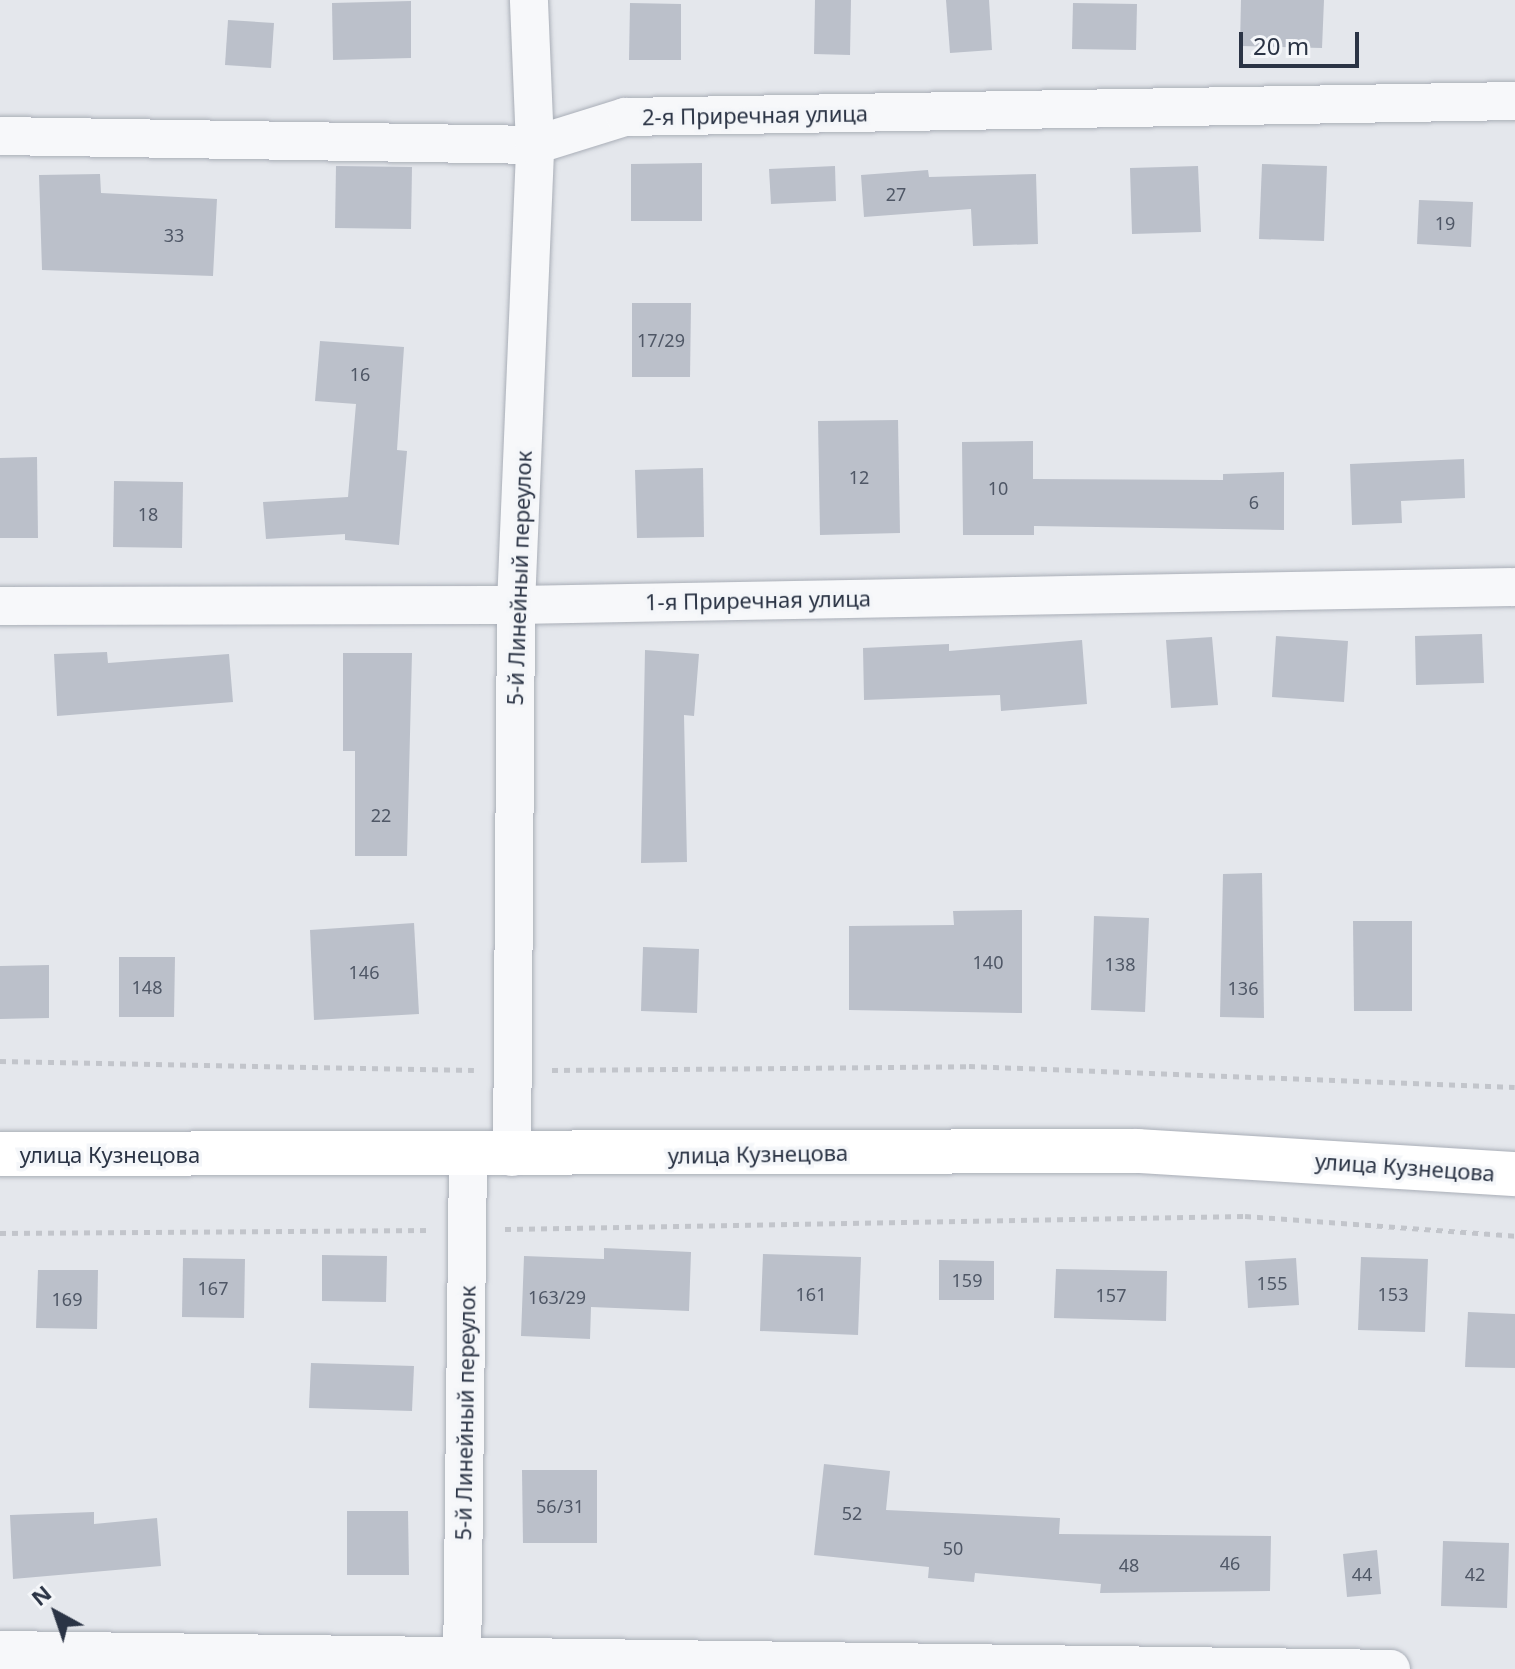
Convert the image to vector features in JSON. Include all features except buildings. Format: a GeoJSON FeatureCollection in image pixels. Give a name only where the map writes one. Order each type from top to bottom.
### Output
{"type":"FeatureCollection","features":[{"type":"Feature","properties":{"kind":"main road","name":"улица Кузнецова"},"geometry":{"type":"LineString","coordinates":[[0,1154],[512,1157],[1138,1151],[1515,1174]]}},
{"type":"Feature","properties":{"kind":"street","name":"5-й Линейный переулок"},"geometry":{"type":"LineString","coordinates":[[512,1157],[516,605],[535,145],[529,0]]}},
{"type":"Feature","properties":{"kind":"street","name":"2-я Приречная улица"},"geometry":{"type":"LineString","coordinates":[[0,136],[535,145],[625,117],[1515,101]]}},
{"type":"Feature","properties":{"kind":"street","name":"1-я Приречная улица"},"geometry":{"type":"LineString","coordinates":[[0,606],[516,605],[1515,587]]}},
{"type":"Feature","properties":{"kind":"street","name":"5-й Линейный переулок"},"geometry":{"type":"LineString","coordinates":[[462,1660],[468,1156]]}},
{"type":"Feature","properties":{"kind":"street"},"geometry":{"type":"LineString","coordinates":[[0,1650],[462,1660],[1391,1669]]}},
{"type":"Feature","properties":{"kind":"path"},"geometry":{"type":"LineString","coordinates":[[0,1061],[512,1071],[969,1066],[1515,1087]]}},
{"type":"Feature","properties":{"kind":"path"},"geometry":{"type":"LineString","coordinates":[[0,1233],[1245,1216],[1515,1236]]}}]}
